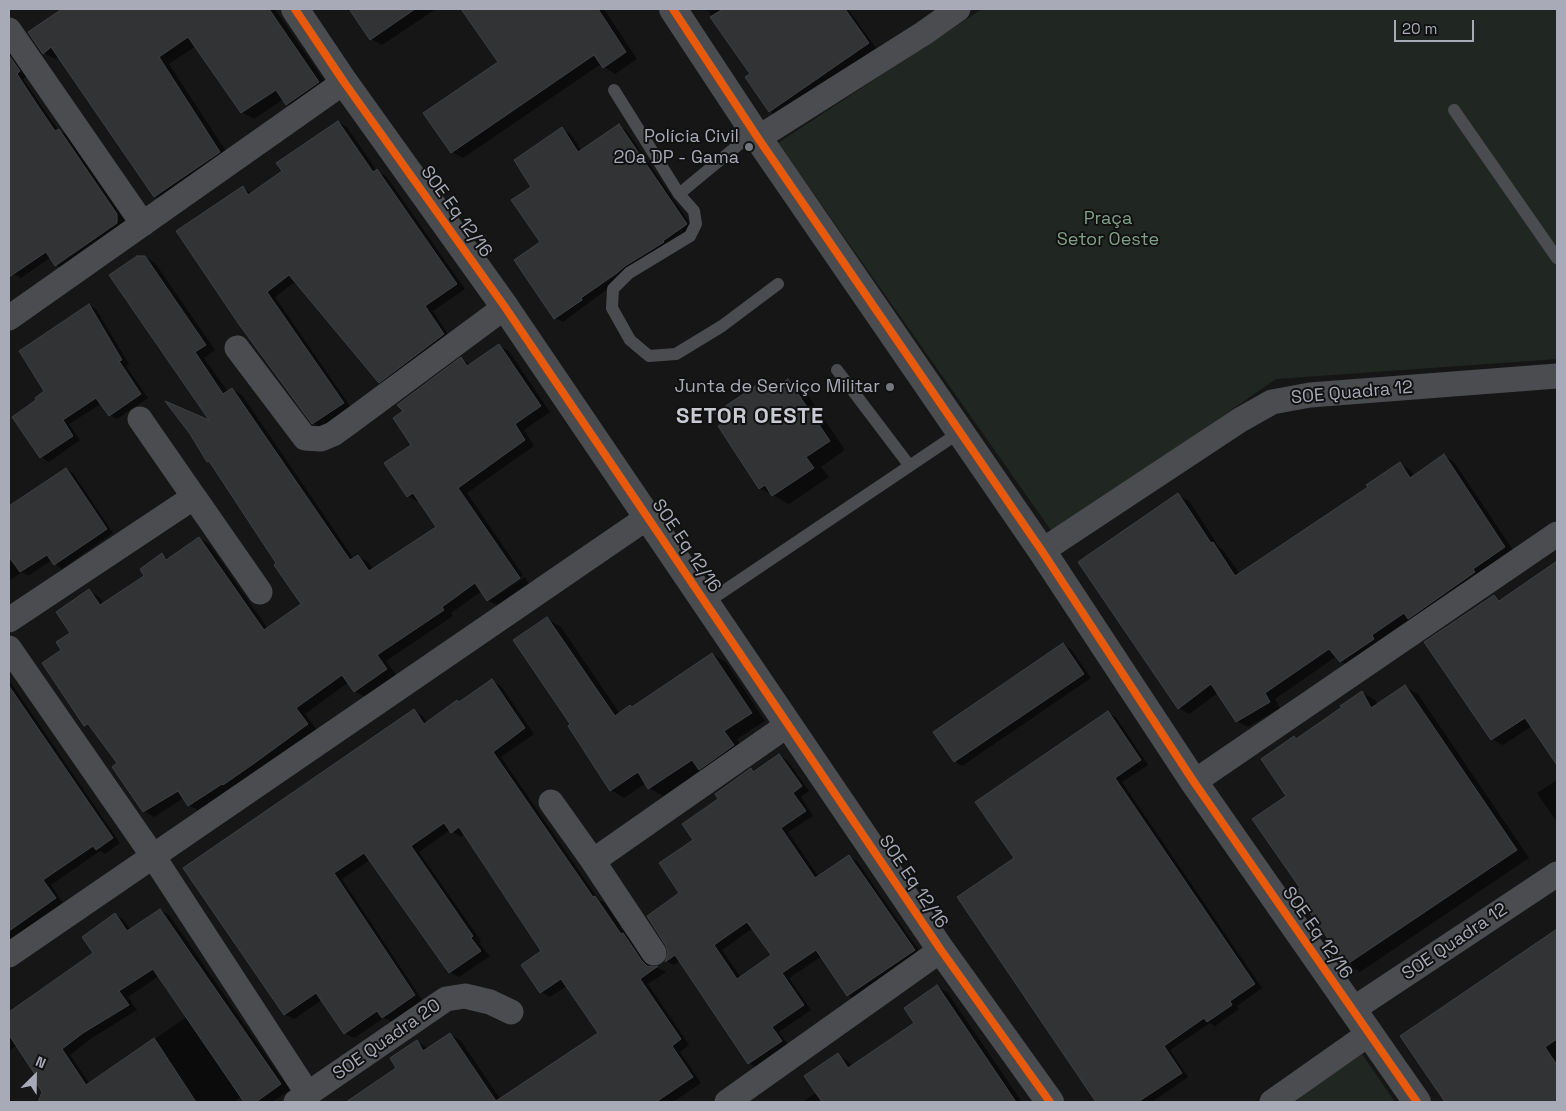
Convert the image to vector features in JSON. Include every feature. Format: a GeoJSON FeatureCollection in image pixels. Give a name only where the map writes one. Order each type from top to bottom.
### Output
{"type":"FeatureCollection","features":[{"type":"Feature","properties":{"kind":"street","name":"SOE Eq 12/16"},"geometry":{"type":"LineString","coordinates":[[294,9],[505,307],[941,950],[1050,1102]]}},
{"type":"Feature","properties":{"kind":"street","name":"SOE Eq 12/16"},"geometry":{"type":"LineString","coordinates":[[673,9],[756,135],[1042,551],[1194,782],[1417,1102]]}},
{"type":"Feature","properties":{"kind":"street"},"geometry":{"type":"LineString","coordinates":[[756,135],[924,33],[958,9]]}},
{"type":"Feature","properties":{"kind":"street"},"geometry":{"type":"LineString","coordinates":[[9,30],[143,224]]}},
{"type":"Feature","properties":{"kind":"street"},"geometry":{"type":"LineString","coordinates":[[9,318],[344,82]]}},
{"type":"Feature","properties":{"kind":"street"},"geometry":{"type":"LineString","coordinates":[[237,348],[305,438],[321,439],[333,434],[505,307]]}},
{"type":"Feature","properties":{"kind":"street","name":"SOE Quadra 12"},"geometry":{"type":"LineString","coordinates":[[1042,551],[1240,420],[1272,402],[1310,395],[1557,376]]}},
{"type":"Feature","properties":{"kind":"street"},"geometry":{"type":"LineString","coordinates":[[140,419],[260,592]]}},
{"type":"Feature","properties":{"kind":"street"},"geometry":{"type":"LineString","coordinates":[[9,620],[194,497]]}},
{"type":"Feature","properties":{"kind":"street"},"geometry":{"type":"LineString","coordinates":[[9,955],[648,517]]}},
{"type":"Feature","properties":{"kind":"street"},"geometry":{"type":"LineString","coordinates":[[1194,782],[1557,534]]}},
{"type":"Feature","properties":{"kind":"street"},"geometry":{"type":"LineString","coordinates":[[9,648],[153,856],[302,1098]]}},
{"type":"Feature","properties":{"kind":"street"},"geometry":{"type":"LineString","coordinates":[[593,861],[789,724]]}},
{"type":"Feature","properties":{"kind":"street"},"geometry":{"type":"LineString","coordinates":[[551,802],[654,953]]}},
{"type":"Feature","properties":{"kind":"street","name":"SOE Quadra 12"},"geometry":{"type":"LineString","coordinates":[[1352,1010],[1557,874]]}},
{"type":"Feature","properties":{"kind":"street"},"geometry":{"type":"LineString","coordinates":[[727,1102],[941,950]]}},
{"type":"Feature","properties":{"kind":"street","name":"SOE Quadra 20"},"geometry":{"type":"LineString","coordinates":[[302,1098],[446,999],[465,996],[490,1002],[511,1012]]}},
{"type":"Feature","properties":{"kind":"street"},"geometry":{"type":"LineString","coordinates":[[1272,1102],[1370,1033]]}},
{"type":"Feature","properties":{"kind":"lane"},"geometry":{"type":"LineString","coordinates":[[614,90],[679,194],[694,211],[696,224],[690,236],[629,273],[613,289],[612,308],[630,340],[649,356],[676,354],[722,326],[778,284]]}},
{"type":"Feature","properties":{"kind":"lane"},"geometry":{"type":"LineString","coordinates":[[1454,110],[1557,258]]}},
{"type":"Feature","properties":{"kind":"lane"},"geometry":{"type":"LineString","coordinates":[[679,194],[756,135]]}},
{"type":"Feature","properties":{"kind":"lane"},"geometry":{"type":"LineString","coordinates":[[837,370],[909,465]]}},
{"type":"Feature","properties":{"kind":"lane"},"geometry":{"type":"LineString","coordinates":[[706,603],[960,432]]}},
{"type":"Feature","properties":{"kind":"green space","name":"Praça Setor Oeste"},"geometry":{"type":"Polygon","coordinates":[[[982,9],[1557,9],[1557,359],[1276,379],[1053,533],[778,143],[982,9]]]}},
{"type":"Feature","properties":{"kind":"green space"},"geometry":{"type":"Polygon","coordinates":[[[1362,1054],[1395,1102],[1294,1102],[1362,1054]]]}},
{"type":"Feature","properties":{"kind":"building"},"geometry":{"type":"Polygon","coordinates":[[[62,9],[269,9],[319,82],[286,105],[276,90],[241,113],[188,37],[159,57],[220,152],[154,197],[51,47],[43,54],[28,32],[62,9]]]}},
{"type":"Feature","properties":{"kind":"building"},"geometry":{"type":"Polygon","coordinates":[[[349,9],[415,9],[370,40],[349,9]]]}},
{"type":"Feature","properties":{"kind":"building"},"geometry":{"type":"Polygon","coordinates":[[[461,9],[598,9],[626,52],[603,68],[594,55],[451,153],[423,113],[498,62],[461,9]]]}},
{"type":"Feature","properties":{"kind":"building"},"geometry":{"type":"Polygon","coordinates":[[[723,9],[845,9],[869,43],[769,112],[745,77],[750,74],[710,17],[723,9]]]}},
{"type":"Feature","properties":{"kind":"building"},"geometry":{"type":"Polygon","coordinates":[[[9,55],[20,71],[17,74],[55,131],[59,129],[117,214],[117,223],[55,266],[46,252],[9,277],[9,55]]]}},
{"type":"Feature","properties":{"kind":"building"},"geometry":{"type":"Polygon","coordinates":[[[338,121],[373,172],[377,169],[457,284],[425,306],[444,334],[379,383],[289,275],[267,292],[344,403],[312,424],[238,323],[176,231],[243,186],[248,195],[282,171],[276,163],[338,121]]]}},
{"type":"Feature","properties":{"kind":"building"},"geometry":{"type":"Polygon","coordinates":[[[619,124],[687,224],[664,242],[625,266],[581,298],[582,300],[554,319],[514,260],[540,242],[511,200],[531,187],[514,160],[562,127],[578,152],[619,124]]]}},
{"type":"Feature","properties":{"kind":"building"},"geometry":{"type":"Polygon","coordinates":[[[137,256],[145,256],[206,345],[195,352],[223,394],[232,388],[350,560],[358,555],[369,571],[436,527],[413,493],[407,497],[384,463],[411,445],[393,418],[403,411],[397,405],[461,357],[467,366],[499,344],[541,406],[515,424],[525,440],[458,488],[520,578],[487,601],[475,583],[442,607],[444,610],[377,655],[387,669],[354,692],[342,675],[296,708],[308,724],[223,785],[188,806],[178,791],[143,812],[112,767],[117,763],[88,724],[84,726],[42,663],[61,650],[56,642],[70,633],[56,612],[89,589],[100,605],[144,576],[140,569],[162,553],[166,560],[199,537],[264,630],[301,604],[274,565],[276,563],[209,461],[207,462],[190,434],[165,401],[209,420],[109,275],[137,256]]]}},
{"type":"Feature","properties":{"kind":"building"},"geometry":{"type":"Polygon","coordinates":[[[89,304],[122,360],[119,361],[141,394],[109,416],[96,398],[63,420],[73,436],[40,458],[12,417],[36,400],[35,398],[44,391],[19,351],[89,304]]]}},
{"type":"Feature","properties":{"kind":"building"},"geometry":{"type":"Polygon","coordinates":[[[788,379],[830,441],[806,457],[814,468],[772,496],[765,485],[759,489],[718,426],[722,423],[715,413],[763,381],[770,391],[788,379]]]}},
{"type":"Feature","properties":{"kind":"building"},"geometry":{"type":"Polygon","coordinates":[[[1444,454],[1505,547],[1473,569],[1475,572],[1408,619],[1404,613],[1372,635],[1374,639],[1340,662],[1329,649],[1265,693],[1270,702],[1236,722],[1211,684],[1178,709],[1078,562],[1178,493],[1235,576],[1368,487],[1366,485],[1400,462],[1410,478],[1444,454]]]}},
{"type":"Feature","properties":{"kind":"building"},"geometry":{"type":"Polygon","coordinates":[[[66,468],[107,529],[54,565],[47,555],[20,572],[9,557],[9,506],[66,468]]]}},
{"type":"Feature","properties":{"kind":"building"},"geometry":{"type":"Polygon","coordinates":[[[1557,561],[1557,765],[1525,718],[1491,740],[1424,642],[1494,595],[1499,601],[1557,561]]]}},
{"type":"Feature","properties":{"kind":"building"},"geometry":{"type":"Polygon","coordinates":[[[547,617],[615,716],[630,705],[632,707],[712,653],[752,713],[724,731],[734,745],[699,770],[692,760],[648,789],[638,772],[610,791],[568,726],[570,724],[513,640],[547,617]]]}},
{"type":"Feature","properties":{"kind":"building"},"geometry":{"type":"Polygon","coordinates":[[[1063,643],[1084,674],[954,762],[933,732],[1063,643]]]}},
{"type":"Feature","properties":{"kind":"building"},"geometry":{"type":"Polygon","coordinates":[[[492,679],[525,728],[493,752],[593,897],[595,896],[621,934],[623,933],[647,966],[658,966],[640,979],[681,1039],[672,1046],[693,1077],[656,1102],[346,1102],[396,1068],[390,1058],[417,1040],[423,1051],[450,1033],[496,1101],[598,1033],[561,979],[540,993],[521,965],[541,951],[459,827],[451,833],[444,823],[411,846],[473,936],[471,938],[481,951],[449,973],[364,853],[334,873],[415,995],[382,1018],[377,1011],[344,1034],[316,993],[284,1015],[183,868],[414,709],[424,724],[457,700],[459,702],[492,679]]]}},
{"type":"Feature","properties":{"kind":"building"},"geometry":{"type":"Polygon","coordinates":[[[1405,685],[1517,850],[1346,965],[1295,891],[1300,888],[1252,819],[1286,796],[1261,759],[1294,736],[1296,739],[1362,691],[1371,708],[1405,685]]]}},
{"type":"Feature","properties":{"kind":"building"},"geometry":{"type":"Polygon","coordinates":[[[9,686],[113,838],[96,850],[93,846],[43,880],[56,898],[9,931],[9,686]]]}},
{"type":"Feature","properties":{"kind":"building"},"geometry":{"type":"Polygon","coordinates":[[[1108,711],[1141,760],[1115,778],[1255,984],[1230,1001],[1232,1005],[1207,1022],[1204,1018],[1164,1046],[1182,1073],[1138,1102],[1096,1102],[957,897],[1014,858],[975,802],[1108,711]]]}},
{"type":"Feature","properties":{"kind":"building"},"geometry":{"type":"Polygon","coordinates":[[[779,754],[802,786],[793,793],[806,811],[781,828],[815,878],[849,855],[915,950],[847,996],[816,950],[782,973],[804,1005],[772,1027],[782,1041],[748,1064],[675,955],[665,962],[668,953],[666,946],[647,916],[679,893],[659,863],[693,840],[682,824],[718,799],[715,794],[751,768],[753,772],[779,754]],[[747,922],[714,945],[737,979],[771,955],[747,922]]]}},
{"type":"Feature","properties":{"kind":"building"},"geometry":{"type":"Polygon","coordinates":[[[160,909],[281,1084],[256,1102],[244,1102],[153,969],[119,991],[129,1005],[83,1033],[62,1049],[86,1085],[154,1038],[196,1102],[38,1102],[42,1092],[33,1078],[36,1076],[9,1035],[9,1012],[93,953],[82,937],[115,913],[127,931],[160,909]]]}},
{"type":"Feature","properties":{"kind":"building"},"geometry":{"type":"Polygon","coordinates":[[[1557,929],[1557,1039],[1545,1047],[1557,1065],[1557,1102],[1445,1102],[1400,1036],[1557,929]]]}},
{"type":"Feature","properties":{"kind":"building"},"geometry":{"type":"Polygon","coordinates":[[[937,985],[1016,1102],[822,1102],[804,1076],[838,1053],[848,1068],[914,1023],[904,1008],[937,985]]]}},
{"type":"Feature","properties":{"kind":"cycle path"},"geometry":{"type":"LineString","coordinates":[[295,9],[344,82],[505,307],[941,950],[1050,1102]]}},
{"type":"Feature","properties":{"kind":"cycle path"},"geometry":{"type":"LineString","coordinates":[[673,9],[758,138],[1042,551],[1194,782],[1417,1102]]}},
{"type":"Feature","properties":{"kind":"place","name":"Polícia Civil 20a DP - Gama"},"geometry":{"type":"Point","coordinates":[749,147]}},
{"type":"Feature","properties":{"kind":"place","name":"Junta de Serviço Militar"},"geometry":{"type":"Point","coordinates":[890,387]}},
{"type":"Feature","properties":{"kind":"district","name":"SETOR OESTE"},"geometry":{"type":"Point","coordinates":[750,417]}}]}
